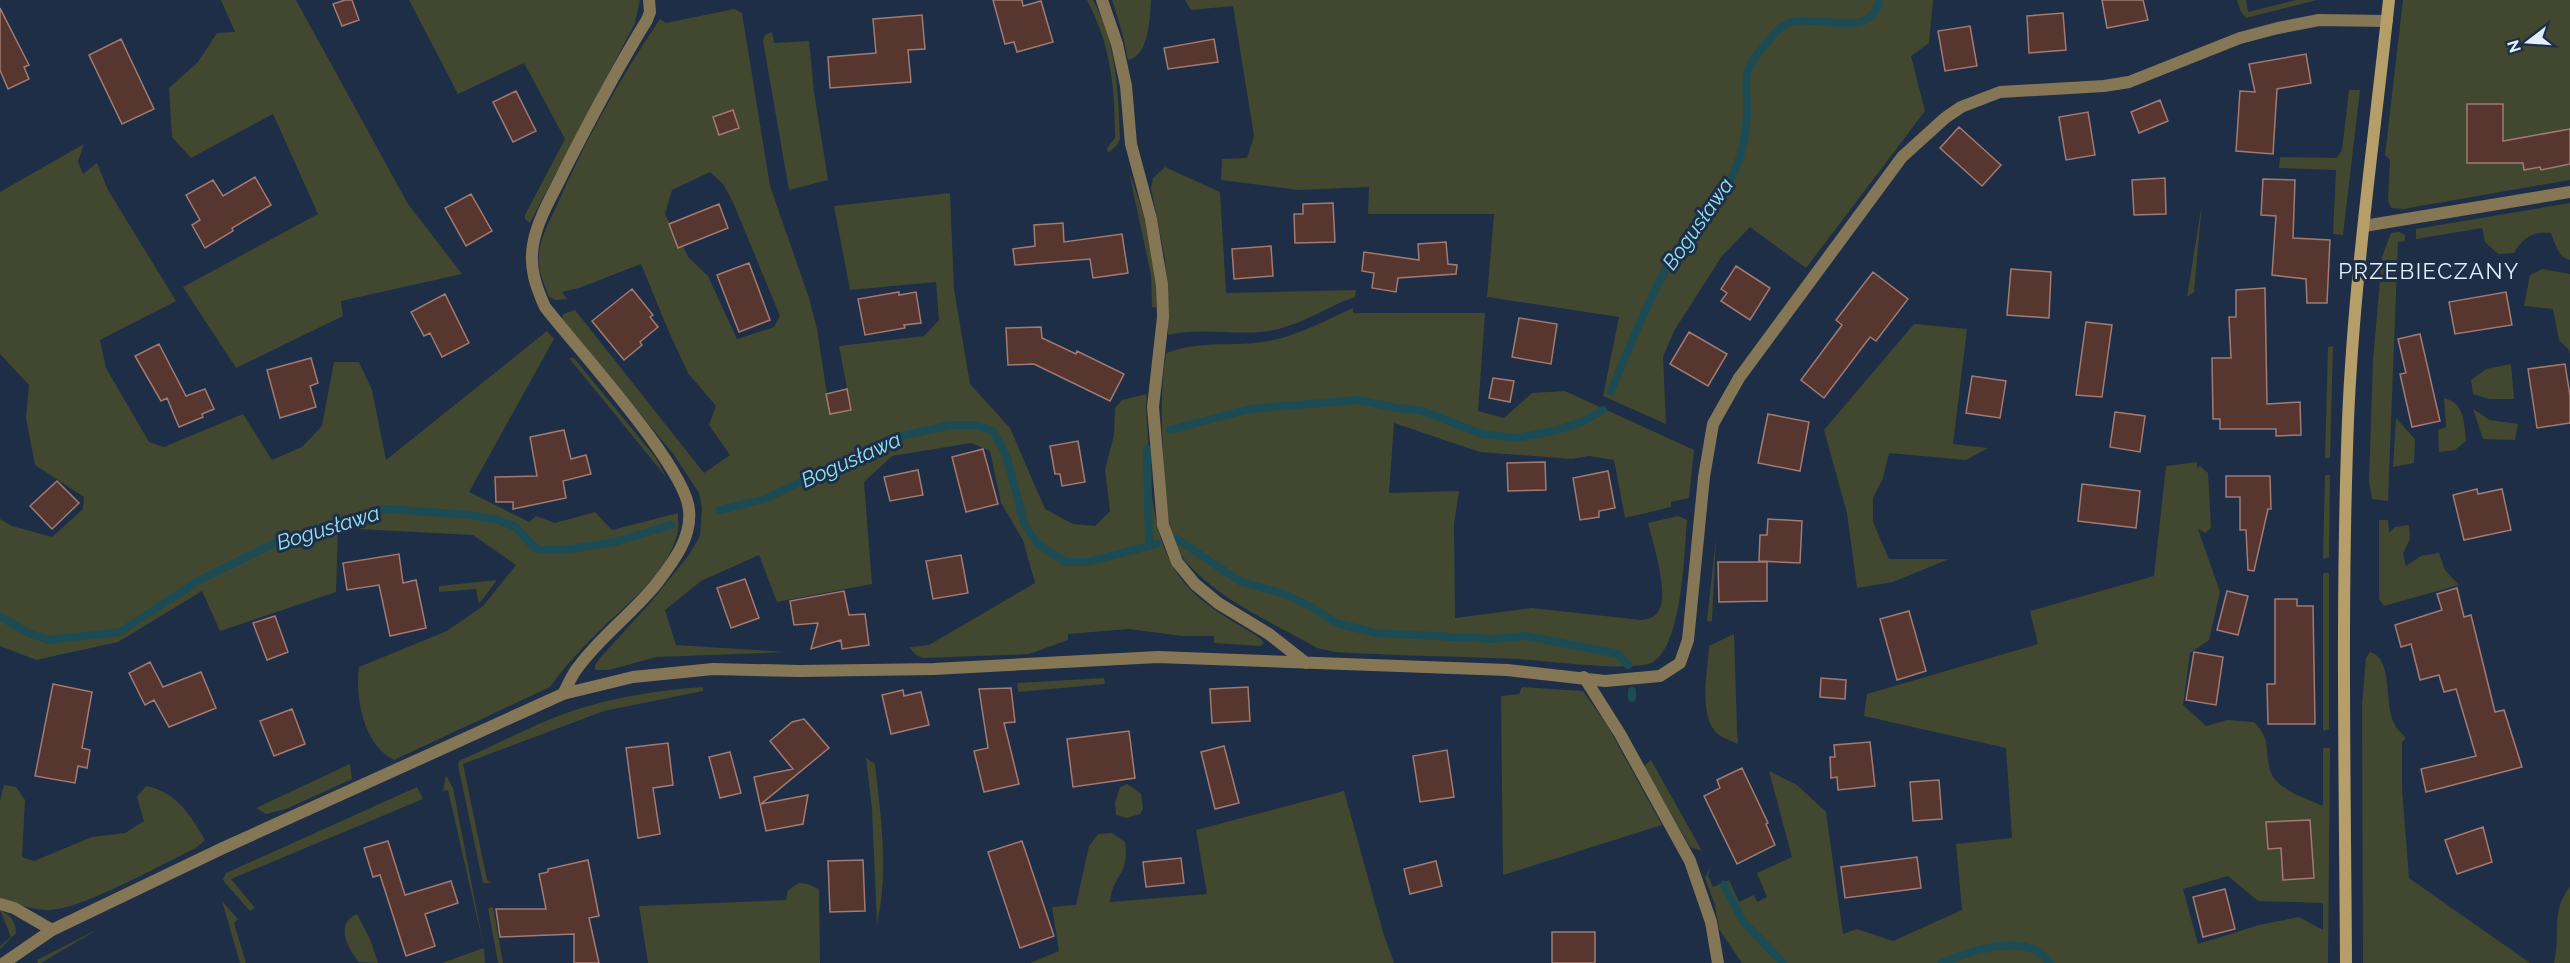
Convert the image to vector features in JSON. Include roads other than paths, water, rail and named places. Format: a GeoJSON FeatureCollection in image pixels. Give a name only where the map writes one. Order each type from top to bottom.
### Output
{"type":"FeatureCollection","features":[{"type":"Feature","properties":{"kind":"main road"},"geometry":{"type":"LineString","coordinates":[[2346,962],[2345,608],[2348,420],[2364,226],[2389,0]]}},
{"type":"Feature","properties":{"kind":"street"},"geometry":{"type":"LineString","coordinates":[[563,694],[578,667],[629,615],[671,564],[689,527],[687,496],[678,479],[638,422],[545,308],[535,286],[532,264],[533,244],[550,201],[613,75],[647,20],[650,12],[649,0]]}},
{"type":"Feature","properties":{"kind":"street"},"geometry":{"type":"LineString","coordinates":[[1102,0],[1119,55],[1125,86],[1131,144],[1151,219],[1162,285],[1163,317],[1152,407],[1163,525],[1177,562],[1195,584],[1218,603],[1269,634],[1307,663]]}},
{"type":"Feature","properties":{"kind":"street"},"geometry":{"type":"LineString","coordinates":[[4,963],[51,930],[214,852],[563,694],[633,677],[713,669],[800,671],[934,669],[1158,657],[1507,670],[1605,681],[1652,678],[1670,672],[1680,663],[1688,640],[1704,477],[1713,424],[1739,378],[1902,157],[1945,118],[1979,99],[2012,90],[2104,86],[2128,82],[2240,38],[2319,20],[2387,21]]}},
{"type":"Feature","properties":{"kind":"street"},"geometry":{"type":"LineString","coordinates":[[2364,226],[2570,192]]}},
{"type":"Feature","properties":{"kind":"street"},"geometry":{"type":"LineString","coordinates":[[1584,677],[1620,734],[1693,868],[1711,922],[1718,963]]}},
{"type":"Feature","properties":{"kind":"street"},"geometry":{"type":"LineString","coordinates":[[0,904],[14,908],[51,930]]}},
{"type":"Feature","properties":{"kind":"waterway","name":"Bogusława"},"geometry":{"type":"LineString","coordinates":[[1611,391],[1662,276],[1690,231],[1718,198],[1735,170],[1745,135],[1746,83],[1751,63],[1783,26],[1808,21],[1838,23],[1865,21],[1874,13],[1879,0]]}},
{"type":"Feature","properties":{"kind":"waterway","name":"Bogusława"},"geometry":{"type":"LineString","coordinates":[[1170,430],[1250,409],[1358,400],[1420,410],[1482,434],[1517,438],[1554,431],[1582,422],[1603,410]]}},
{"type":"Feature","properties":{"kind":"waterway","name":"Bogusława"},"geometry":{"type":"LineString","coordinates":[[720,510],[765,499],[890,439],[950,425],[977,425],[993,431],[1006,455],[1025,526],[1039,545],[1066,562],[1088,562],[1157,544]]}},
{"type":"Feature","properties":{"kind":"waterway","name":"Bogusława"},"geometry":{"type":"LineString","coordinates":[[1147,449],[1149,546]]}},
{"type":"Feature","properties":{"kind":"waterway","name":"Bogusława"},"geometry":{"type":"LineString","coordinates":[[0,616],[24,631],[48,640],[120,632],[198,581],[273,544],[386,509],[470,515],[498,520],[516,527],[539,550],[571,549],[615,542],[671,525]]}},
{"type":"Feature","properties":{"kind":"waterway"},"geometry":{"type":"LineString","coordinates":[[1177,539],[1241,582],[1282,593],[1312,607],[1336,623],[1376,633],[1493,639],[1527,636],[1618,654],[1628,665]]}},
{"type":"Feature","properties":{"kind":"waterway"},"geometry":{"type":"LineString","coordinates":[[1632,691],[1632,698]]}},
{"type":"Feature","properties":{"kind":"waterway"},"geometry":{"type":"LineString","coordinates":[[1724,885],[1743,921],[1783,963]]}},
{"type":"Feature","properties":{"kind":"waterway"},"geometry":{"type":"LineString","coordinates":[[1942,963],[1976,951],[2013,945],[2036,950],[2050,963]]}},
{"type":"Feature","properties":{"kind":"district","name":"PRZEBIECZANY"},"geometry":{"type":"Point","coordinates":[2429,271]}}]}
